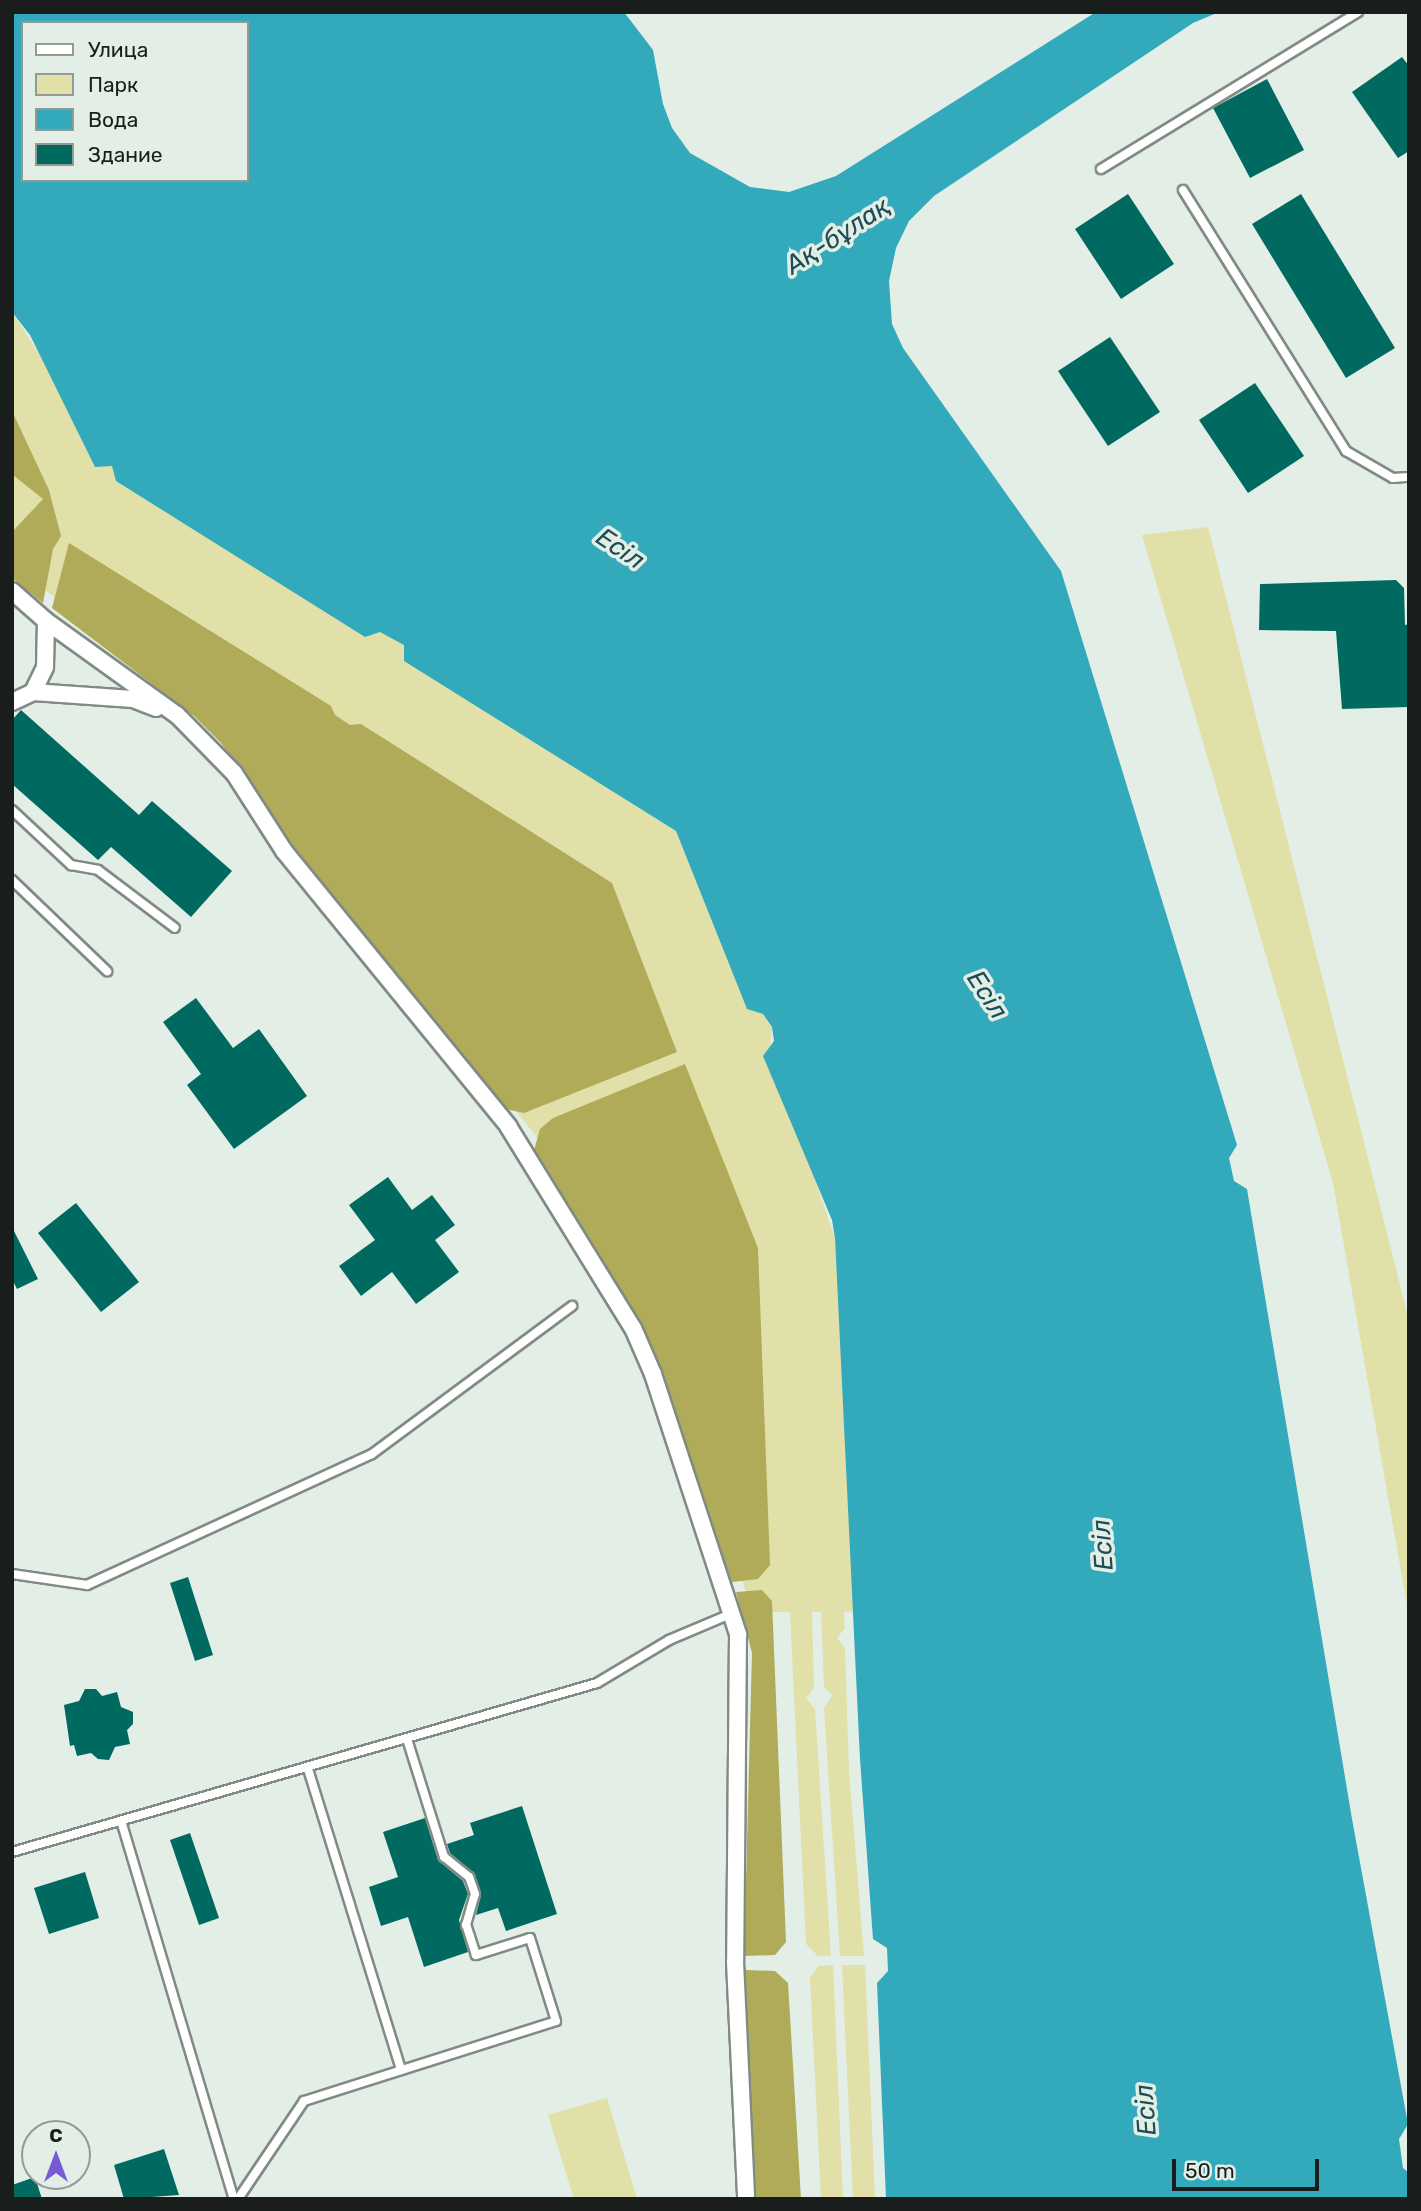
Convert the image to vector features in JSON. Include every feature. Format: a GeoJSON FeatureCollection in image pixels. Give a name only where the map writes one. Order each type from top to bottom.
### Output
{"type":"FeatureCollection","features":[{"type":"Feature","properties":{"kind":"street"},"geometry":{"type":"LineString","coordinates":[[12,591],[46,621],[177,715],[234,774],[284,851],[508,1126],[605,1279],[653,1374],[733,1613],[739,1656],[735,1962],[746,2199]]}},
{"type":"Feature","properties":{"kind":"street"},"geometry":{"type":"LineString","coordinates":[[33,692],[46,667],[46,621]]}},
{"type":"Feature","properties":{"kind":"street"},"geometry":{"type":"LineString","coordinates":[[12,702],[33,692],[132,699],[177,715]]}},
{"type":"Feature","properties":{"kind":"lane"},"geometry":{"type":"LineString","coordinates":[[1101,169],[1358,12]]}},
{"type":"Feature","properties":{"kind":"lane"},"geometry":{"type":"LineString","coordinates":[[1183,190],[1346,451],[1393,478],[1409,477]]}},
{"type":"Feature","properties":{"kind":"lane"},"geometry":{"type":"LineString","coordinates":[[12,810],[71,865],[98,870],[176,928]]}},
{"type":"Feature","properties":{"kind":"lane"},"geometry":{"type":"LineString","coordinates":[[12,880],[107,971]]}},
{"type":"Feature","properties":{"kind":"lane"},"geometry":{"type":"LineString","coordinates":[[12,1574],[87,1585],[372,1454],[572,1306]]}},
{"type":"Feature","properties":{"kind":"lane"},"geometry":{"type":"LineString","coordinates":[[12,1852],[122,1824],[597,1683],[669,1640],[733,1613]]}},
{"type":"Feature","properties":{"kind":"lane"},"geometry":{"type":"LineString","coordinates":[[236,2199],[304,2101],[556,2021],[530,1938],[476,1955],[466,1925],[475,1894],[469,1877],[444,1857],[407,1739]]}},
{"type":"Feature","properties":{"kind":"lane"},"geometry":{"type":"LineString","coordinates":[[308,1769],[401,2070]]}},
{"type":"Feature","properties":{"kind":"lane"},"geometry":{"type":"LineString","coordinates":[[122,1824],[236,2199]]}},
{"type":"Feature","properties":{"kind":"green space"},"geometry":{"type":"Polygon","coordinates":[[[12,312],[112,466],[404,645],[405,661],[676,831],[747,1009],[763,1014],[772,1027],[770,1049],[835,1238],[855,1611],[844,1612],[845,1628],[837,1638],[845,1648],[849,1771],[864,1956],[840,1956],[824,1708],[833,1695],[824,1687],[821,1612],[812,1612],[814,1688],[806,1698],[815,1709],[831,1956],[818,1956],[806,1944],[790,1612],[752,1612],[708,1466],[658,1339],[564,1171],[172,682],[12,566],[12,312]]]}},
{"type":"Feature","properties":{"kind":"green space"},"geometry":{"type":"Polygon","coordinates":[[[1208,527],[1409,1320],[1409,1617],[1333,1183],[1142,535],[1208,527]]]}},
{"type":"Feature","properties":{"kind":"green space"},"geometry":{"type":"Polygon","coordinates":[[[833,1965],[843,2199],[821,2199],[810,1977],[819,1966],[833,1965]]]}},
{"type":"Feature","properties":{"kind":"green space"},"geometry":{"type":"Polygon","coordinates":[[[842,1965],[865,1965],[875,2199],[853,2199],[842,1965]]]}},
{"type":"Feature","properties":{"kind":"green space"},"geometry":{"type":"Polygon","coordinates":[[[607,2098],[637,2199],[574,2199],[548,2115],[607,2098]]]}},
{"type":"Feature","properties":{"kind":"shaded area"},"geometry":{"type":"Polygon","coordinates":[[[12,411],[49,490],[61,536],[53,549],[43,603],[12,578],[12,532],[43,499],[13,475],[12,411]]]}},
{"type":"Feature","properties":{"kind":"shaded area"},"geometry":{"type":"Polygon","coordinates":[[[69,543],[331,706],[335,715],[350,725],[361,724],[612,883],[677,1052],[524,1113],[501,1108],[302,860],[221,743],[194,716],[52,608],[69,543]]]}},
{"type":"Feature","properties":{"kind":"shaded area"},"geometry":{"type":"Polygon","coordinates":[[[685,1064],[758,1248],[770,1565],[758,1579],[732,1582],[651,1348],[600,1255],[533,1154],[540,1129],[553,1118],[685,1064]]]}},
{"type":"Feature","properties":{"kind":"shaded area"},"geometry":{"type":"Polygon","coordinates":[[[762,1590],[772,1601],[786,1942],[775,1955],[744,1956],[752,1653],[736,1592],[762,1590]]]}},
{"type":"Feature","properties":{"kind":"shaded area"},"geometry":{"type":"Polygon","coordinates":[[[745,1970],[775,1971],[788,1983],[801,2199],[756,2199],[745,1970]]]}},
{"type":"Feature","properties":{"kind":"water"},"geometry":{"type":"Polygon","coordinates":[[[12,12],[624,12],[653,50],[663,104],[672,128],[690,153],[750,187],[789,192],[836,176],[1096,12],[1219,12],[1193,23],[934,196],[909,221],[896,248],[889,281],[892,324],[903,348],[1061,571],[1237,1145],[1229,1158],[1234,1181],[1247,1189],[1352,1819],[1408,2124],[1399,2139],[1403,2168],[1409,2173],[1409,2199],[886,2199],[877,1983],[888,1971],[887,1948],[873,1939],[860,1759],[835,1238],[832,1220],[763,1056],[774,1041],[772,1027],[763,1014],[747,1009],[676,831],[404,661],[404,645],[380,632],[365,637],[116,481],[112,466],[95,467],[30,335],[12,312],[12,12]]]}},
{"type":"Feature","properties":{"kind":"building"},"geometry":{"type":"Polygon","coordinates":[[[1402,57],[1409,66],[1409,151],[1398,158],[1352,92],[1402,57]]]}},
{"type":"Feature","properties":{"kind":"building"},"geometry":{"type":"Polygon","coordinates":[[[1267,79],[1304,150],[1250,178],[1213,108],[1267,79]]]}},
{"type":"Feature","properties":{"kind":"building"},"geometry":{"type":"Polygon","coordinates":[[[1128,194],[1174,264],[1121,299],[1075,229],[1128,194]]]}},
{"type":"Feature","properties":{"kind":"building"},"geometry":{"type":"Polygon","coordinates":[[[1301,194],[1395,348],[1346,378],[1252,224],[1301,194]]]}},
{"type":"Feature","properties":{"kind":"building"},"geometry":{"type":"Polygon","coordinates":[[[1110,337],[1160,412],[1108,446],[1058,371],[1110,337]]]}},
{"type":"Feature","properties":{"kind":"building"},"geometry":{"type":"Polygon","coordinates":[[[1255,383],[1304,456],[1248,493],[1199,420],[1255,383]]]}},
{"type":"Feature","properties":{"kind":"building"},"geometry":{"type":"Polygon","coordinates":[[[1396,580],[1404,588],[1405,625],[1409,624],[1409,707],[1342,709],[1336,631],[1259,630],[1260,584],[1396,580]]]}},
{"type":"Feature","properties":{"kind":"building"},"geometry":{"type":"Polygon","coordinates":[[[21,710],[139,815],[152,801],[232,871],[191,917],[111,847],[98,860],[12,784],[12,720],[21,710]]]}},
{"type":"Feature","properties":{"kind":"building"},"geometry":{"type":"Polygon","coordinates":[[[196,998],[233,1048],[259,1029],[307,1096],[234,1149],[187,1085],[201,1074],[163,1022],[196,998]]]}},
{"type":"Feature","properties":{"kind":"building"},"geometry":{"type":"Polygon","coordinates":[[[388,1177],[412,1210],[432,1195],[455,1225],[435,1240],[459,1272],[416,1304],[392,1272],[361,1296],[339,1266],[375,1240],[349,1205],[388,1177]]]}},
{"type":"Feature","properties":{"kind":"building"},"geometry":{"type":"Polygon","coordinates":[[[76,1203],[139,1282],[101,1312],[38,1233],[76,1203]]]}},
{"type":"Feature","properties":{"kind":"building"},"geometry":{"type":"Polygon","coordinates":[[[12,1227],[38,1279],[17,1289],[12,1279],[12,1227]]]}},
{"type":"Feature","properties":{"kind":"building"},"geometry":{"type":"Polygon","coordinates":[[[188,1577],[213,1655],[195,1661],[170,1583],[188,1577]]]}},
{"type":"Feature","properties":{"kind":"building"},"geometry":{"type":"Polygon","coordinates":[[[85,1689],[96,1689],[102,1696],[117,1692],[121,1707],[133,1712],[133,1724],[127,1730],[130,1744],[115,1747],[109,1760],[98,1759],[91,1753],[77,1756],[74,1745],[70,1746],[64,1705],[79,1701],[85,1689]]]}},
{"type":"Feature","properties":{"kind":"building"},"geometry":{"type":"Polygon","coordinates":[[[522,1806],[557,1914],[506,1931],[498,1908],[476,1915],[481,1895],[475,1875],[450,1853],[447,1844],[474,1835],[470,1823],[522,1806]]]}},
{"type":"Feature","properties":{"kind":"building"},"geometry":{"type":"Polygon","coordinates":[[[425,1818],[438,1860],[463,1881],[468,1894],[459,1920],[468,1952],[424,1967],[408,1917],[381,1926],[369,1887],[398,1877],[383,1832],[425,1818]]]}},
{"type":"Feature","properties":{"kind":"building"},"geometry":{"type":"Polygon","coordinates":[[[190,1833],[219,1918],[199,1925],[170,1840],[190,1833]]]}},
{"type":"Feature","properties":{"kind":"building"},"geometry":{"type":"Polygon","coordinates":[[[85,1872],[99,1918],[49,1934],[34,1888],[85,1872]]]}},
{"type":"Feature","properties":{"kind":"building"},"geometry":{"type":"Polygon","coordinates":[[[164,2149],[179,2195],[124,2199],[114,2165],[164,2149]]]}},
{"type":"Feature","properties":{"kind":"building"},"geometry":{"type":"Polygon","coordinates":[[[21,2182],[21,2190],[39,2190],[42,2199],[12,2199],[12,2185],[21,2182]]]}},
{"type":"Feature","properties":{"kind":"water label","name":"Ақ-бұлақ"},"geometry":{"type":"Point","coordinates":[838,236]}},
{"type":"Feature","properties":{"kind":"water label","name":"Есіл"},"geometry":{"type":"Point","coordinates":[620,549]}},
{"type":"Feature","properties":{"kind":"water label","name":"Есіл"},"geometry":{"type":"Point","coordinates":[987,995]}},
{"type":"Feature","properties":{"kind":"water label","name":"Есіл"},"geometry":{"type":"Point","coordinates":[1103,1545]}},
{"type":"Feature","properties":{"kind":"water label","name":"Есіл"},"geometry":{"type":"Point","coordinates":[1146,2110]}}]}
